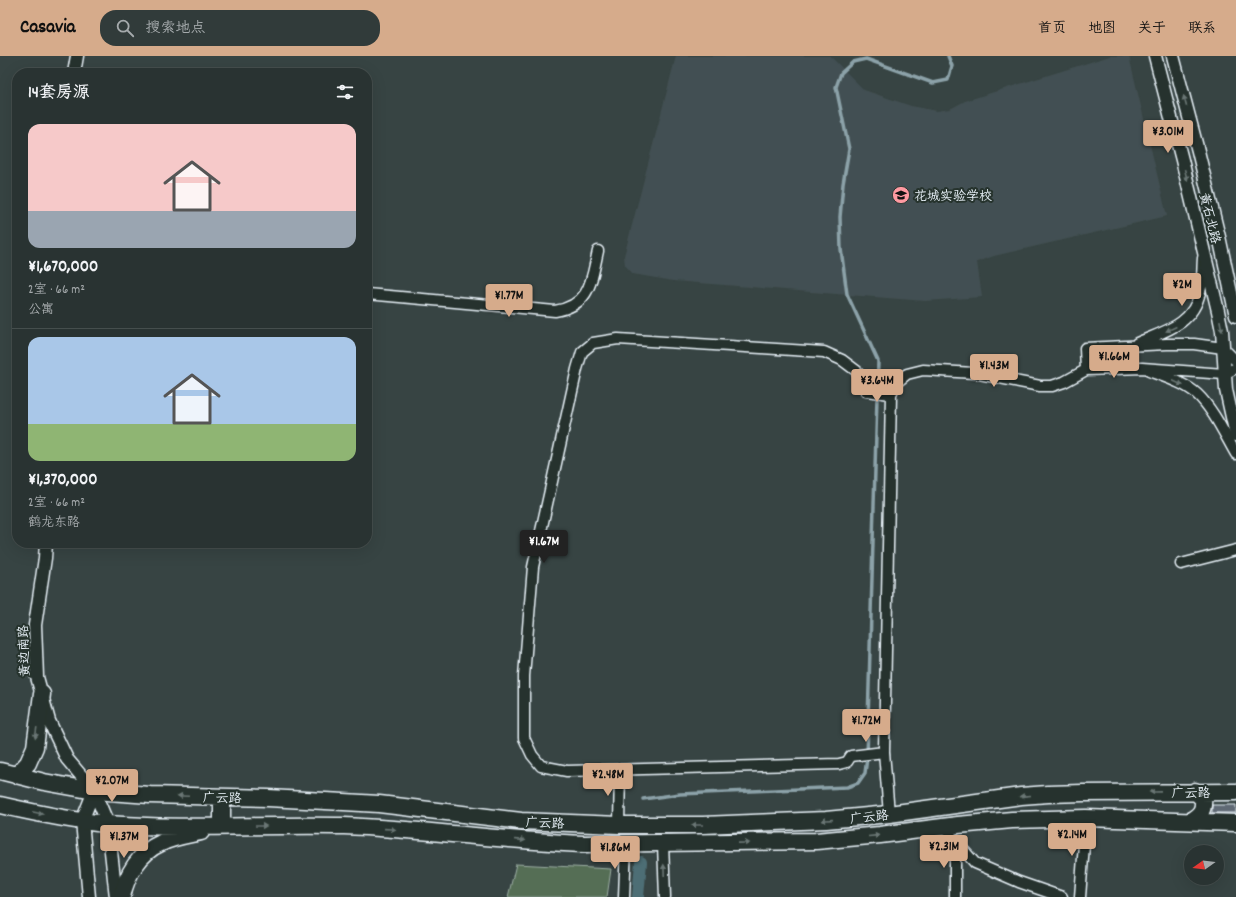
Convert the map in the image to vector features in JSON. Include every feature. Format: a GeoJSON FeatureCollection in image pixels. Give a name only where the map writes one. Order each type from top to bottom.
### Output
{"type":"FeatureCollection","features":[{"type":"Feature","properties":{"kind":"main road"},"geometry":{"type":"LineString","coordinates":[[18,775],[28,763],[35,747],[42,694]]}},
{"type":"Feature","properties":{"kind":"main road","name":"广云路"},"geometry":{"type":"LineString","coordinates":[[0,771],[44,782],[94,791],[150,795],[268,798],[365,803],[521,821],[619,825],[763,823],[826,820],[889,814],[1035,795],[1083,792],[1236,792]]}},
{"type":"Feature","properties":{"kind":"main road"},"geometry":{"type":"LineString","coordinates":[[1190,821],[1202,811],[1204,806],[1203,799],[1195,791]]}},
{"type":"Feature","properties":{"kind":"main road"},"geometry":{"type":"LineString","coordinates":[[122,897],[130,873],[139,859],[148,850],[166,840],[222,826],[222,797]]}},
{"type":"Feature","properties":{"kind":"main road","name":"广云路"},"geometry":{"type":"LineString","coordinates":[[0,805],[82,821],[108,824],[160,826],[310,826],[375,828],[439,832],[550,843],[663,844],[816,841],[996,821],[1086,818],[1236,823]]}},
{"type":"Feature","properties":{"kind":"street"},"geometry":{"type":"LineString","coordinates":[[75,68],[77,56]]}},
{"type":"Feature","properties":{"kind":"street","name":"黄石北路"},"geometry":{"type":"LineString","coordinates":[[1154,56],[1171,113],[1204,246],[1222,331],[1226,390],[1236,435]]}},
{"type":"Feature","properties":{"kind":"street","name":"黄石北路"},"geometry":{"type":"LineString","coordinates":[[1173,56],[1198,150],[1236,316]]}},
{"type":"Feature","properties":{"kind":"street"},"geometry":{"type":"LineString","coordinates":[[1132,346],[1179,325],[1189,316],[1197,303],[1201,290],[1204,246]]}},
{"type":"Feature","properties":{"kind":"street"},"geometry":{"type":"LineString","coordinates":[[372,294],[555,311],[566,310],[584,296],[589,287],[598,250]]}},
{"type":"Feature","properties":{"kind":"street"},"geometry":{"type":"LineString","coordinates":[[884,752],[851,756],[847,762],[838,764],[567,771],[541,766],[532,755],[524,738],[524,676],[533,567],[577,369],[582,352],[593,343],[618,339],[824,352],[842,360],[858,372],[866,391],[890,394]]}},
{"type":"Feature","properties":{"kind":"street"},"geometry":{"type":"LineString","coordinates":[[1086,370],[1085,348],[1187,344],[1223,348],[1236,361]]}},
{"type":"Feature","properties":{"kind":"street"},"geometry":{"type":"LineString","coordinates":[[1142,368],[1185,386],[1196,393],[1216,419],[1236,454]]}},
{"type":"Feature","properties":{"kind":"street"},"geometry":{"type":"LineString","coordinates":[[889,814],[884,752],[890,394],[896,383],[907,374],[923,370],[974,373],[1040,386],[1052,386],[1064,382],[1086,370],[1142,368],[1224,374],[1236,368]]}},
{"type":"Feature","properties":{"kind":"street","name":"黄边南路"},"geometry":{"type":"LineString","coordinates":[[46,548],[35,625],[37,677],[50,721],[67,759],[94,791],[108,824],[116,897]]}},
{"type":"Feature","properties":{"kind":"street"},"geometry":{"type":"LineString","coordinates":[[1180,564],[1236,550]]}},
{"type":"Feature","properties":{"kind":"street"},"geometry":{"type":"LineString","coordinates":[[619,825],[620,770]]}},
{"type":"Feature","properties":{"kind":"street"},"geometry":{"type":"LineString","coordinates":[[89,897],[82,821],[94,791]]}},
{"type":"Feature","properties":{"kind":"street"},"geometry":{"type":"LineString","coordinates":[[1080,897],[1086,818]]}},
{"type":"Feature","properties":{"kind":"street"},"geometry":{"type":"LineString","coordinates":[[943,827],[975,863],[1019,882],[1062,897]]}},
{"type":"Feature","properties":{"kind":"street"},"geometry":{"type":"LineString","coordinates":[[955,840],[955,897]]}},
{"type":"Feature","properties":{"kind":"street"},"geometry":{"type":"LineString","coordinates":[[624,897],[626,844]]}},
{"type":"Feature","properties":{"kind":"street"},"geometry":{"type":"LineString","coordinates":[[663,844],[665,897]]}},
{"type":"Feature","properties":{"kind":"shaded area","name":"花城实验学校"},"geometry":{"type":"Polygon","coordinates":[[[676,56],[830,56],[864,90],[911,106],[937,111],[950,109],[965,101],[1110,56],[1129,56],[1167,216],[994,256],[977,262],[982,297],[925,301],[673,281],[633,274],[625,265],[624,256],[676,56]]]}},
{"type":"Feature","properties":{"kind":"green space"},"geometry":{"type":"Polygon","coordinates":[[[516,864],[611,869],[607,897],[508,897],[516,864]]]}},
{"type":"Feature","properties":{"kind":"building"},"geometry":{"type":"Polygon","coordinates":[[[1212,805],[1236,805],[1236,813],[1212,813],[1212,805]]]}},
{"type":"Feature","properties":{"kind":"waterway"},"geometry":{"type":"LineString","coordinates":[[643,799],[680,794],[847,787],[858,783],[865,773],[867,758],[878,361],[847,294],[841,249],[840,217],[843,184],[849,149],[836,87],[841,73],[853,62],[866,59],[933,83],[948,80],[952,66],[948,56]]}},
{"type":"Feature","properties":{"kind":"waterway"},"geometry":{"type":"LineString","coordinates":[[638,897],[641,862]]}},
{"type":"Feature","properties":{"kind":"place","name":"花城实验学校"},"geometry":{"type":"Point","coordinates":[901,195]}}]}
